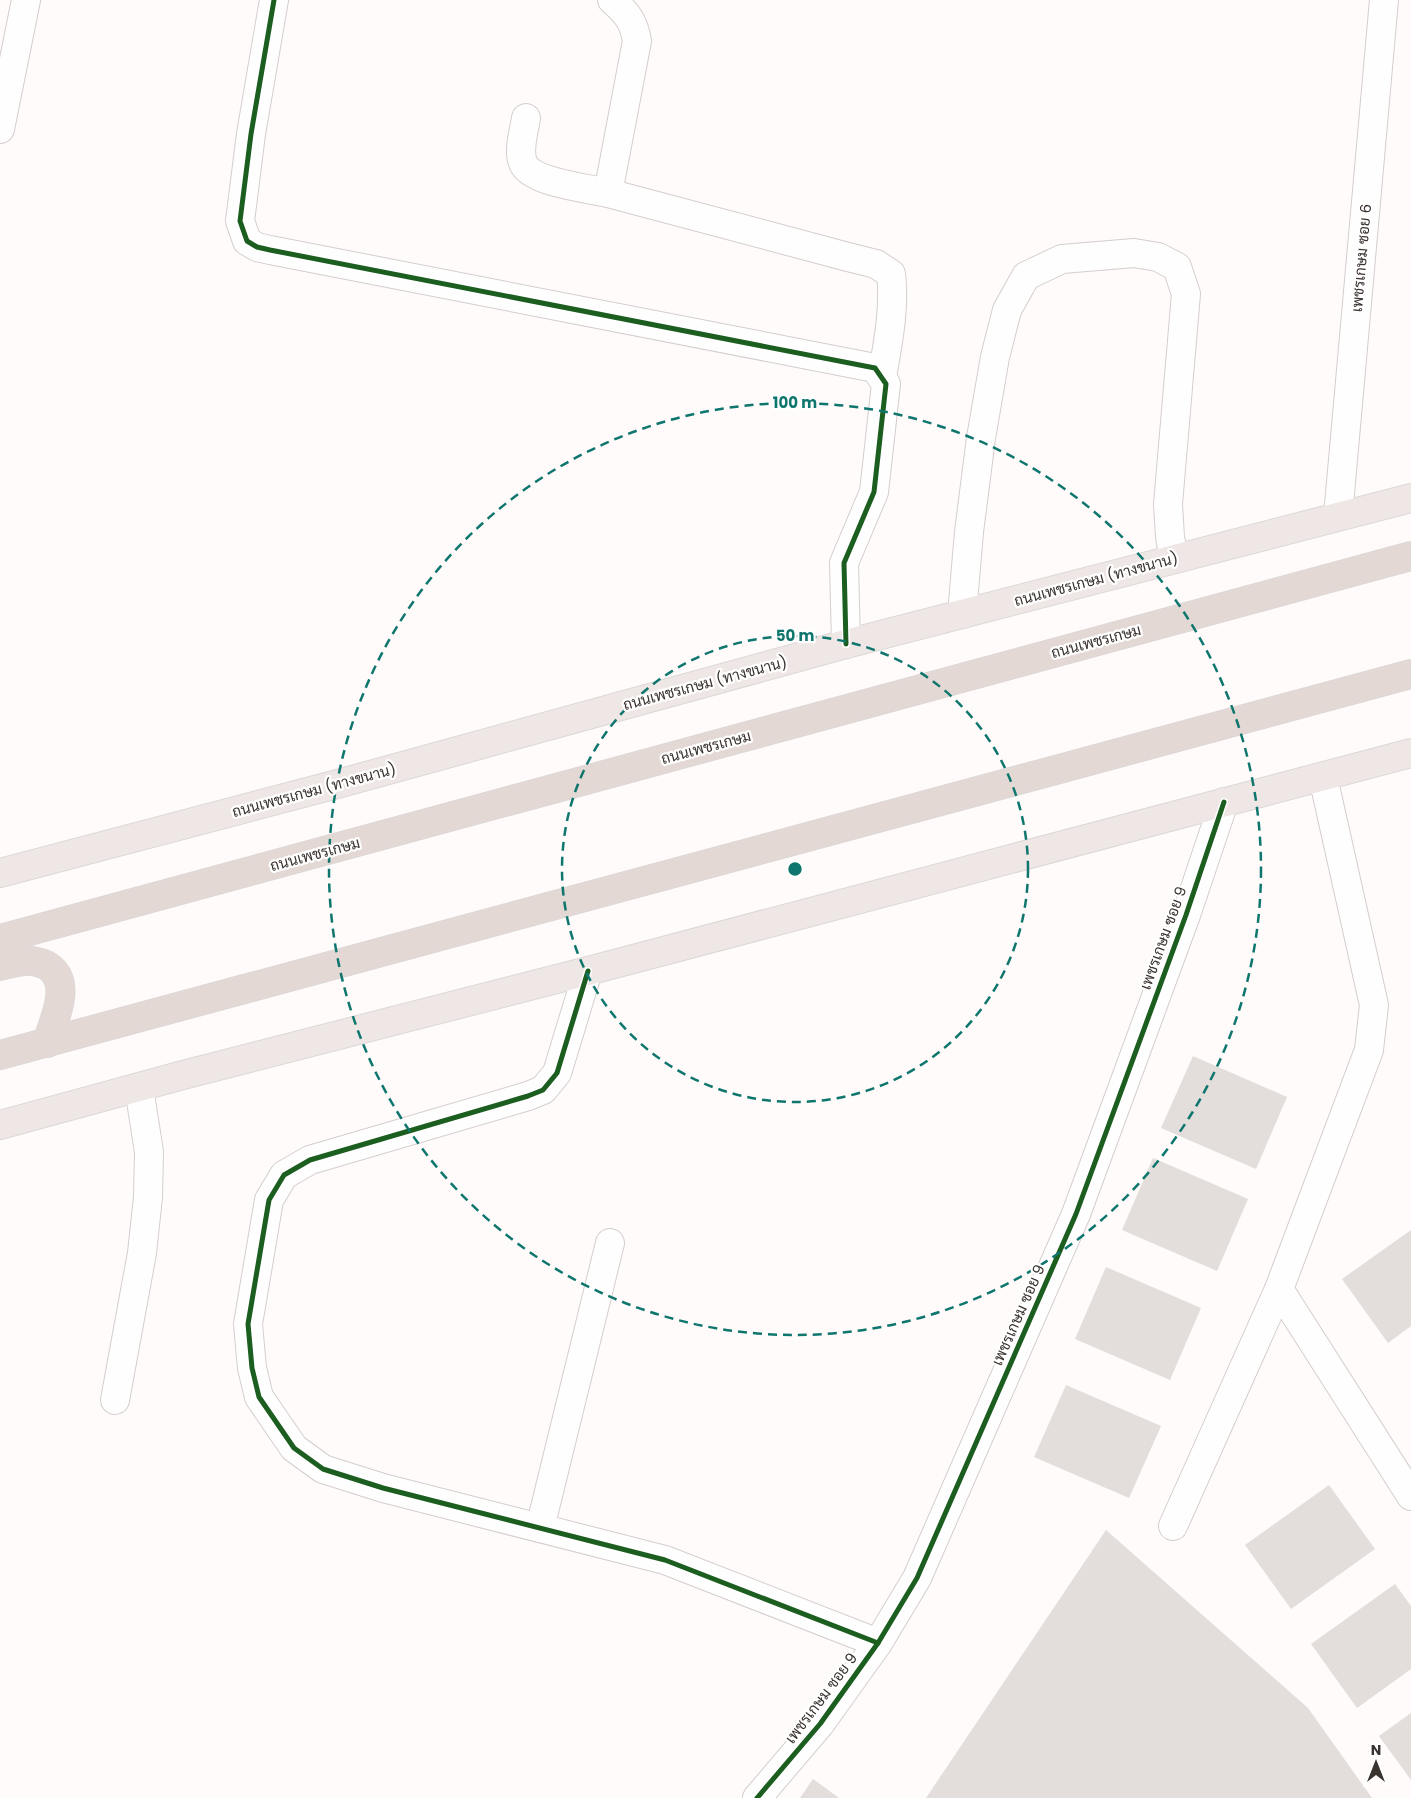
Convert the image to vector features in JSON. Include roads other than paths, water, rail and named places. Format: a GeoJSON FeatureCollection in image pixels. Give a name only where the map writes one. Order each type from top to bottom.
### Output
{"type":"FeatureCollection","features":[{"type":"Feature","properties":{"kind":"highway","name":"ถนนเพชรเกษม"},"geometry":{"type":"LineString","coordinates":[[0,939],[1411,556]]}},
{"type":"Feature","properties":{"kind":"highway"},"geometry":{"type":"LineString","coordinates":[[0,1055],[1411,674]]}},
{"type":"Feature","properties":{"kind":"highway"},"geometry":{"type":"LineString","coordinates":[[0,966],[25,960],[41,962],[57,974],[60,984],[58,1008],[46,1043]]}},
{"type":"Feature","properties":{"kind":"main road","name":"ถนนเพชรเกษม (ทางขนาน)"},"geometry":{"type":"LineString","coordinates":[[0,873],[350,780],[846,644],[1411,498]]}},
{"type":"Feature","properties":{"kind":"main road"},"geometry":{"type":"LineString","coordinates":[[0,1125],[183,1075],[588,971],[1411,754]]}},
{"type":"Feature","properties":{"kind":"street"},"geometry":{"type":"LineString","coordinates":[[0,129],[26,0]]}},
{"type":"Feature","properties":{"kind":"street"},"geometry":{"type":"LineString","coordinates":[[274,0],[251,134],[240,222],[247,241],[257,247],[270,250],[875,368],[886,384],[874,492],[844,563],[846,644]]}},
{"type":"Feature","properties":{"kind":"street"},"geometry":{"type":"LineString","coordinates":[[608,193],[637,41],[634,27],[624,10],[612,0]]}},
{"type":"Feature","properties":{"kind":"street","name":"เพชรเกษม ซอย 6"},"geometry":{"type":"LineString","coordinates":[[1338,516],[1384,0]]}},
{"type":"Feature","properties":{"kind":"street"},"geometry":{"type":"LineString","coordinates":[[526,118],[521,155],[524,165],[534,174],[556,182],[608,193],[848,256],[885,268],[891,274],[893,288],[890,333],[882,377]]}},
{"type":"Feature","properties":{"kind":"street"},"geometry":{"type":"LineString","coordinates":[[962,614],[969,532],[981,438],[995,357],[1007,310],[1026,276],[1062,259],[1134,253],[1158,257],[1177,267],[1186,294],[1168,504],[1170,537],[1174,559]]}},
{"type":"Feature","properties":{"kind":"street"},"geometry":{"type":"LineString","coordinates":[[1173,1526],[1279,1289],[1369,1050],[1374,1005],[1324,777]]}},
{"type":"Feature","properties":{"kind":"street","name":"เพชรเกษม ซอย 9"},"geometry":{"type":"LineString","coordinates":[[757,1798],[820,1724],[878,1643],[918,1578],[1076,1214],[1186,914],[1224,802]]}},
{"type":"Feature","properties":{"kind":"street"},"geometry":{"type":"LineString","coordinates":[[588,971],[557,1073],[543,1090],[310,1160],[284,1175],[269,1200],[248,1324],[252,1368],[259,1396],[294,1448],[323,1469],[383,1488],[665,1560],[878,1643]]}},
{"type":"Feature","properties":{"kind":"street"},"geometry":{"type":"LineString","coordinates":[[115,1400],[142,1252],[148,1197],[149,1152],[139,1088]]}},
{"type":"Feature","properties":{"kind":"street"},"geometry":{"type":"LineString","coordinates":[[540,1528],[610,1243]]}},
{"type":"Feature","properties":{"kind":"street"},"geometry":{"type":"LineString","coordinates":[[1279,1289],[1411,1496]]}}]}
